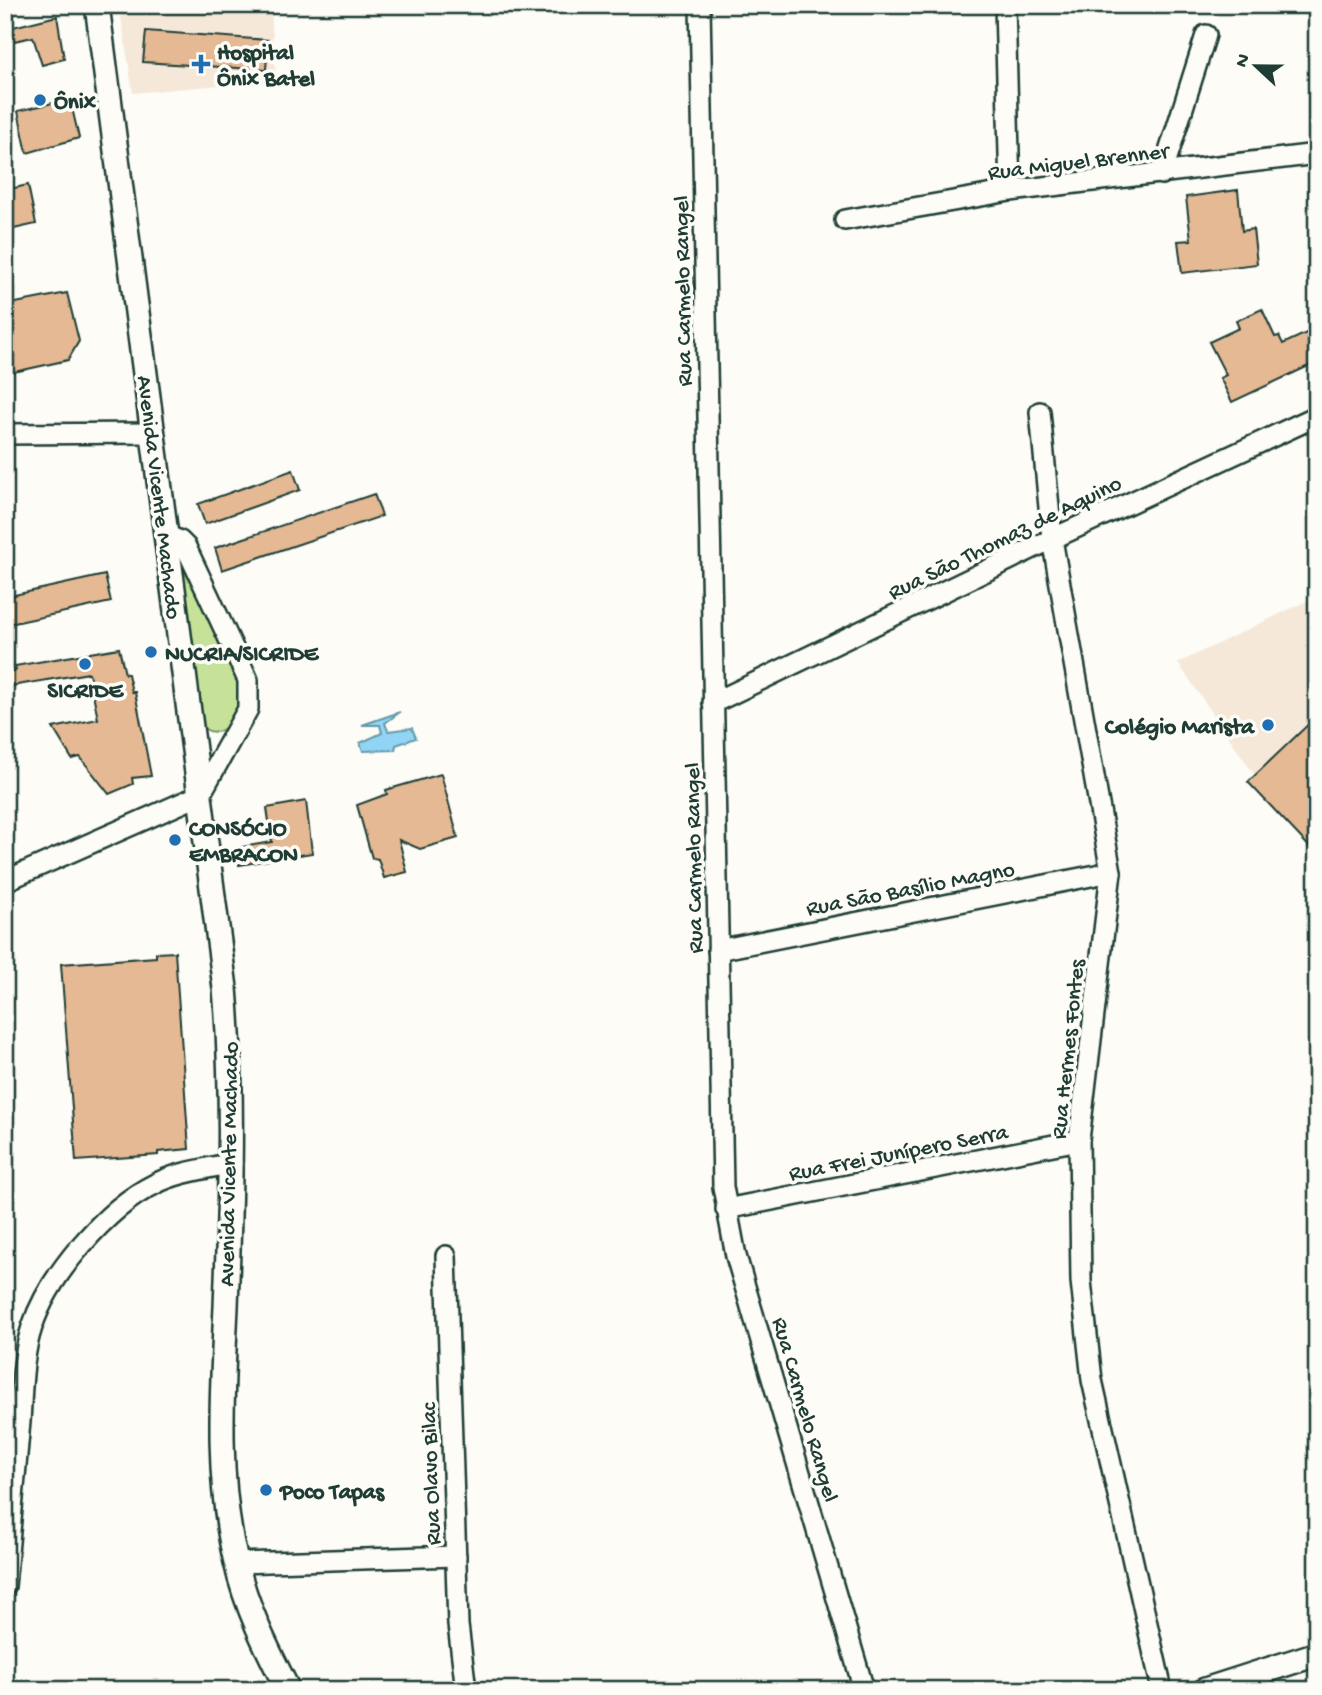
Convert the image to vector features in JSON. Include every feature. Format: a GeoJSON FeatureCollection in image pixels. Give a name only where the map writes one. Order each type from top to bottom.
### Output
{"type":"FeatureCollection","features":[{"type":"Feature","properties":{"kind":"street","name":"Avenida Vicente Machado"},"geometry":{"type":"LineString","coordinates":[[97,5],[229,1028],[232,1163],[223,1433],[228,1524],[236,1563],[254,1619],[288,1690]]}},
{"type":"Feature","properties":{"kind":"street","name":"Rua Carmelo Rangel"},"geometry":{"type":"LineString","coordinates":[[700,5],[718,950],[726,1209],[736,1256],[864,1690]]}},
{"type":"Feature","properties":{"kind":"street"},"geometry":{"type":"LineString","coordinates":[[1005,5],[1010,191]]}},
{"type":"Feature","properties":{"kind":"street"},"geometry":{"type":"LineString","coordinates":[[1162,174],[1206,35]]}},
{"type":"Feature","properties":{"kind":"street","name":"Rua Miguel Brenner"},"geometry":{"type":"LineString","coordinates":[[845,220],[1010,191],[1317,153]]}},
{"type":"Feature","properties":{"kind":"street","name":"Rua Hermes Fontes"},"geometry":{"type":"LineString","coordinates":[[1040,412],[1052,539],[1111,872],[1079,1140],[1081,1281],[1092,1380],[1162,1690]]}},
{"type":"Feature","properties":{"kind":"street","name":"Rua São Thomaz de Aquino"},"geometry":{"type":"LineString","coordinates":[[713,703],[1052,539],[1317,416]]}},
{"type":"Feature","properties":{"kind":"street"},"geometry":{"type":"LineString","coordinates":[[5,434],[153,433]]}},
{"type":"Feature","properties":{"kind":"street"},"geometry":{"type":"LineString","coordinates":[[5,881],[200,795],[244,716],[250,689],[186,547],[166,535]]}},
{"type":"Feature","properties":{"kind":"street","name":"Rua São Basílio Magno"},"geometry":{"type":"LineString","coordinates":[[718,950],[1111,872]]}},
{"type":"Feature","properties":{"kind":"street","name":"Rua Frei Junípero Serra"},"geometry":{"type":"LineString","coordinates":[[726,1209],[1079,1140]]}},
{"type":"Feature","properties":{"kind":"street"},"geometry":{"type":"LineString","coordinates":[[5,1586],[24,1369],[33,1325],[41,1308],[79,1250],[99,1226],[137,1193],[179,1175],[232,1163]]}},
{"type":"Feature","properties":{"kind":"street","name":"Rua Olavo Bilac"},"geometry":{"type":"LineString","coordinates":[[446,1256],[459,1637],[466,1690]]}},
{"type":"Feature","properties":{"kind":"street"},"geometry":{"type":"LineString","coordinates":[[236,1563],[456,1556]]}},
{"type":"Feature","properties":{"kind":"street"},"geometry":{"type":"LineString","coordinates":[[1205,1690],[1317,1654]]}},
{"type":"Feature","properties":{"kind":"shaded area","name":"Hospital Ônix Batel"},"geometry":{"type":"Polygon","coordinates":[[[122,5],[271,11],[276,80],[133,93],[120,10],[122,5]]]}},
{"type":"Feature","properties":{"kind":"shaded area","name":"Colégio Marista"},"geometry":{"type":"Polygon","coordinates":[[[1317,596],[1317,856],[1262,786],[1178,663],[1317,596]]]}},
{"type":"Feature","properties":{"kind":"green space"},"geometry":{"type":"Polygon","coordinates":[[[189,569],[242,678],[244,696],[239,712],[228,726],[213,732],[206,730],[199,723],[180,570],[189,569]]]}},
{"type":"Feature","properties":{"kind":"water"},"geometry":{"type":"Polygon","coordinates":[[[400,712],[385,723],[388,731],[412,728],[416,738],[396,745],[395,750],[363,751],[360,743],[382,733],[380,725],[362,725],[400,712]]]}},
{"type":"Feature","properties":{"kind":"building"},"geometry":{"type":"Polygon","coordinates":[[[57,16],[64,59],[42,65],[33,37],[5,43],[5,29],[57,16]]]}},
{"type":"Feature","properties":{"kind":"building"},"geometry":{"type":"Polygon","coordinates":[[[146,31],[268,40],[266,70],[143,62],[146,31]]]}},
{"type":"Feature","properties":{"kind":"building"},"geometry":{"type":"Polygon","coordinates":[[[70,99],[79,138],[27,153],[18,111],[70,99]]]}},
{"type":"Feature","properties":{"kind":"building"},"geometry":{"type":"Polygon","coordinates":[[[28,185],[36,224],[5,231],[5,190],[28,185]]]}},
{"type":"Feature","properties":{"kind":"building"},"geometry":{"type":"Polygon","coordinates":[[[1238,190],[1242,231],[1253,229],[1257,264],[1182,273],[1178,241],[1191,240],[1186,197],[1238,190]]]}},
{"type":"Feature","properties":{"kind":"building"},"geometry":{"type":"Polygon","coordinates":[[[67,293],[79,341],[68,360],[5,374],[5,305],[67,293]]]}},
{"type":"Feature","properties":{"kind":"building"},"geometry":{"type":"Polygon","coordinates":[[[1262,309],[1275,337],[1279,336],[1283,344],[1317,328],[1317,362],[1232,402],[1220,378],[1226,375],[1209,342],[1239,328],[1236,321],[1262,309]]]}},
{"type":"Feature","properties":{"kind":"building"},"geometry":{"type":"Polygon","coordinates":[[[293,470],[300,490],[205,524],[198,504],[293,470]]]}},
{"type":"Feature","properties":{"kind":"building"},"geometry":{"type":"Polygon","coordinates":[[[374,494],[382,516],[222,570],[215,548],[374,494]]]}},
{"type":"Feature","properties":{"kind":"building"},"geometry":{"type":"Polygon","coordinates":[[[105,575],[111,602],[5,625],[5,597],[105,575]]]}},
{"type":"Feature","properties":{"kind":"building"},"geometry":{"type":"Polygon","coordinates":[[[119,648],[125,674],[128,674],[132,692],[135,692],[151,776],[132,778],[133,784],[109,794],[80,757],[72,759],[53,728],[98,719],[89,673],[5,687],[5,673],[16,670],[15,666],[119,648]]]}},
{"type":"Feature","properties":{"kind":"building"},"geometry":{"type":"Polygon","coordinates":[[[1317,716],[1317,855],[1248,782],[1317,716]]]}},
{"type":"Feature","properties":{"kind":"building"},"geometry":{"type":"Polygon","coordinates":[[[441,774],[458,838],[420,849],[399,840],[407,872],[384,878],[378,859],[372,858],[357,805],[387,794],[386,790],[441,774]]]}},
{"type":"Feature","properties":{"kind":"building"},"geometry":{"type":"Polygon","coordinates":[[[306,801],[312,853],[239,865],[236,848],[272,842],[267,808],[306,801]]]}},
{"type":"Feature","properties":{"kind":"building"},"geometry":{"type":"Polygon","coordinates":[[[175,952],[189,1149],[158,1152],[158,1155],[76,1161],[61,964],[156,957],[156,953],[175,952]]]}},
{"type":"Feature","properties":{"kind":"place","name":"Hospital Ônix Batel"},"geometry":{"type":"Point","coordinates":[201,64]}},
{"type":"Feature","properties":{"kind":"place","name":"Ônix"},"geometry":{"type":"Point","coordinates":[40,100]}},
{"type":"Feature","properties":{"kind":"place","name":"NUCRIA/SICRIDE"},"geometry":{"type":"Point","coordinates":[151,652]}},
{"type":"Feature","properties":{"kind":"place","name":"SICRIDE"},"geometry":{"type":"Point","coordinates":[85,664]}},
{"type":"Feature","properties":{"kind":"place","name":"Colégio Marista"},"geometry":{"type":"Point","coordinates":[1268,725]}},
{"type":"Feature","properties":{"kind":"place","name":"CONSÓCIO EMBRACON"},"geometry":{"type":"Point","coordinates":[175,840]}},
{"type":"Feature","properties":{"kind":"place","name":"Poco Tapas"},"geometry":{"type":"Point","coordinates":[266,1490]}}]}
